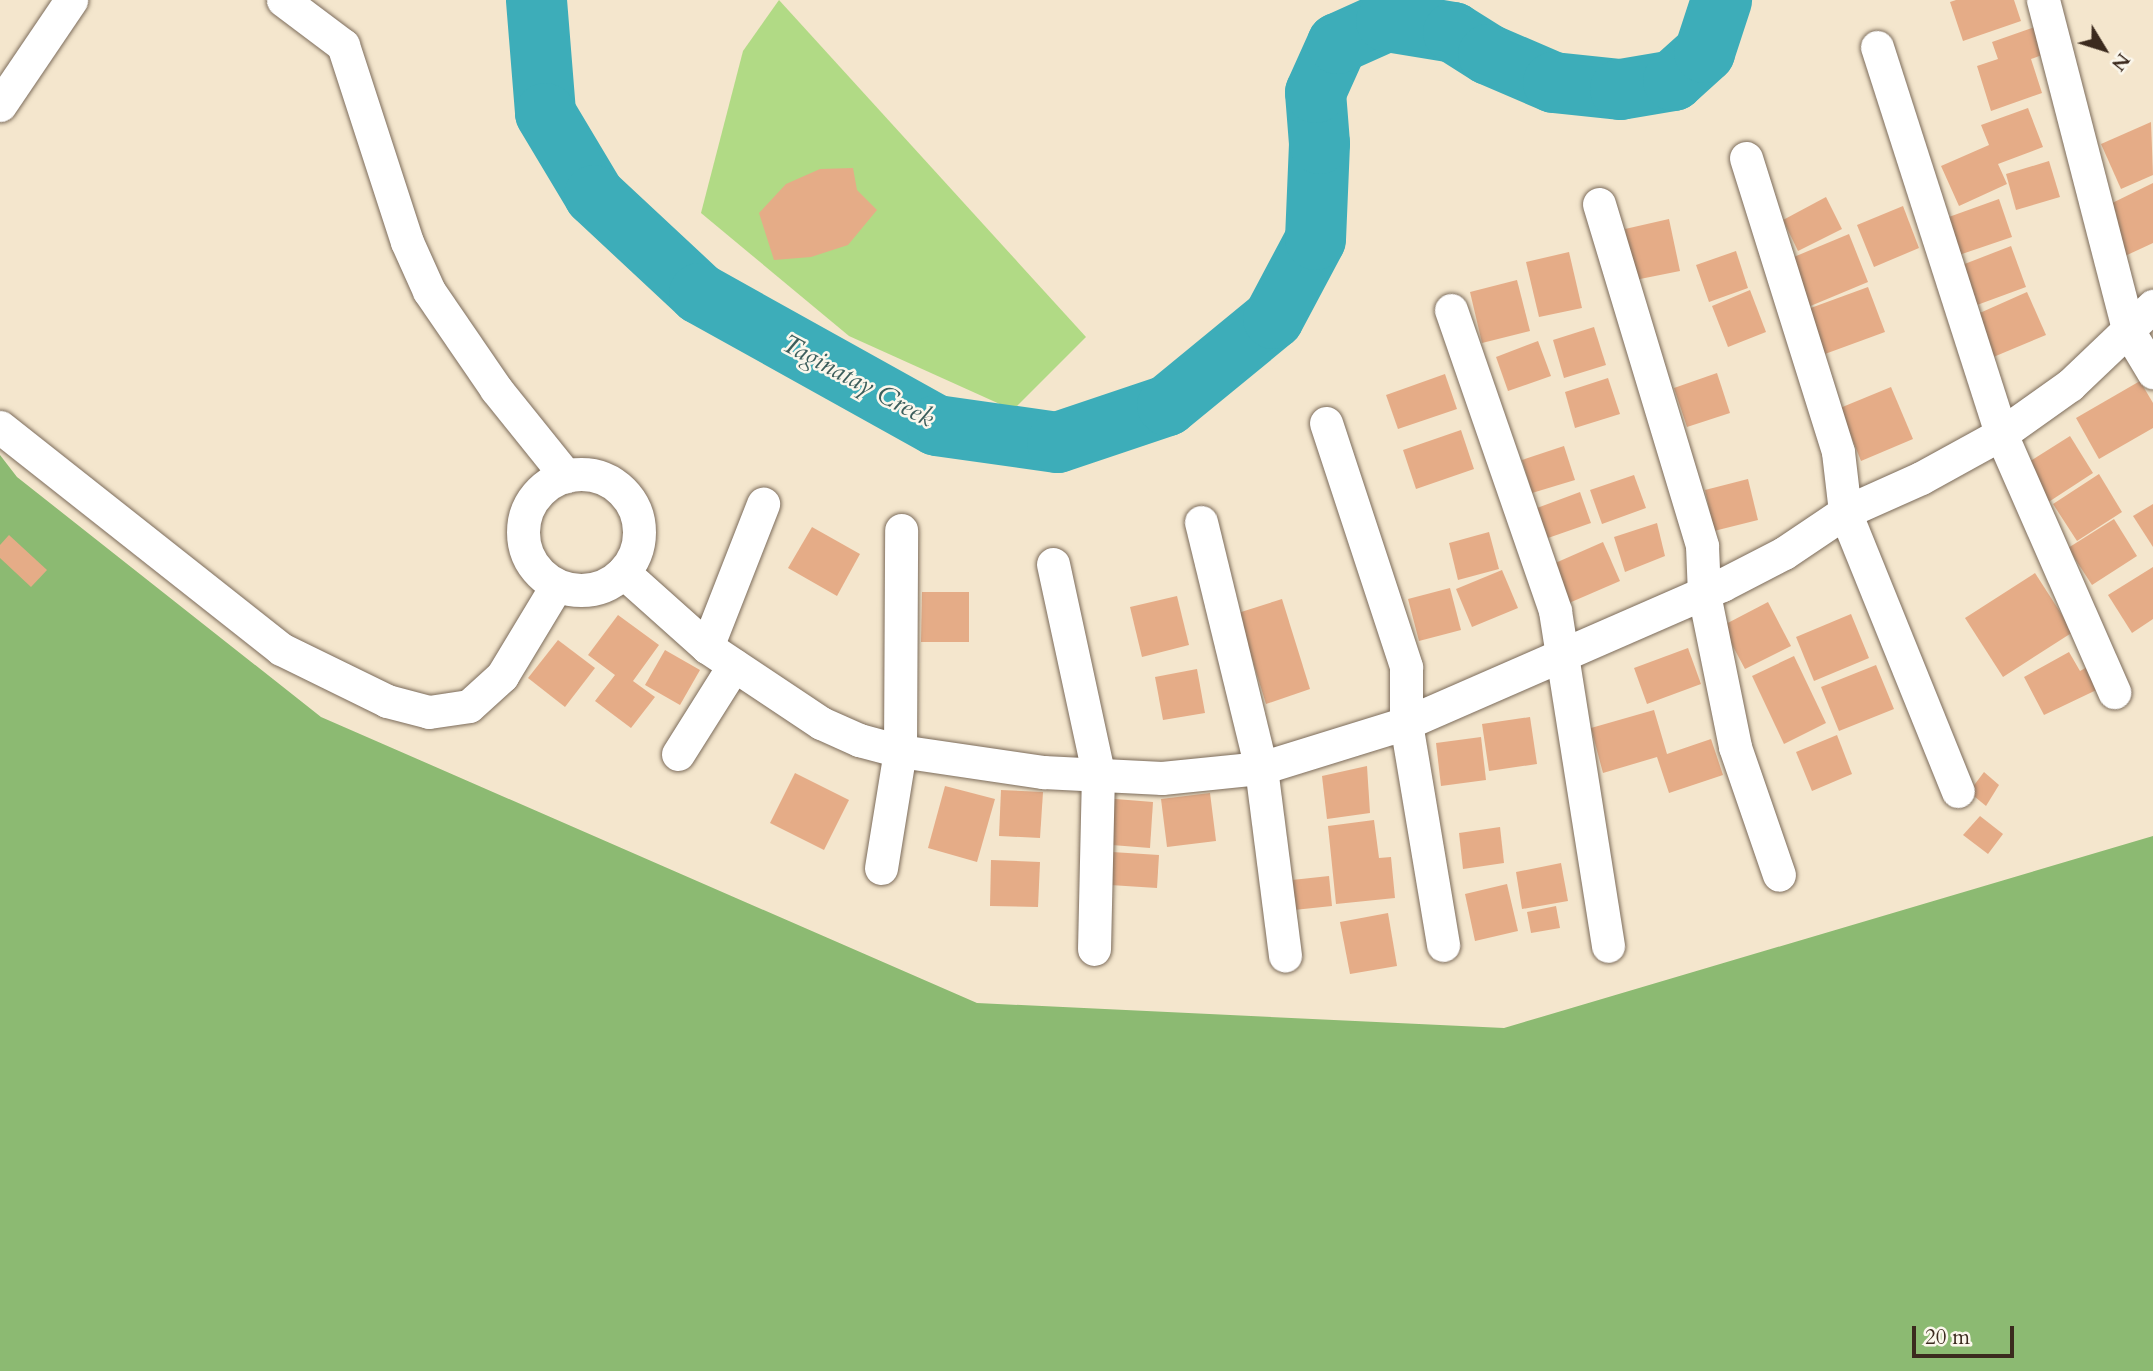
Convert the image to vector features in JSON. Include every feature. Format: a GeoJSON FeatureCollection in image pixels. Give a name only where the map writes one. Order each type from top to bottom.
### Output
{"type":"FeatureCollection","features":[{"type":"Feature","properties":{"kind":"street"},"geometry":{"type":"LineString","coordinates":[[0,105],[71,0]]}},
{"type":"Feature","properties":{"kind":"street"},"geometry":{"type":"LineString","coordinates":[[283,0],[343,45],[407,242],[429,290],[496,389],[566,476]]}},
{"type":"Feature","properties":{"kind":"street"},"geometry":{"type":"LineString","coordinates":[[2043,0],[2129,332],[2153,372]]}},
{"type":"Feature","properties":{"kind":"street"},"geometry":{"type":"LineString","coordinates":[[1877,47],[2001,434],[2114,692]]}},
{"type":"Feature","properties":{"kind":"street"},"geometry":{"type":"LineString","coordinates":[[1746,158],[1838,452],[1845,512],[1958,791]]}},
{"type":"Feature","properties":{"kind":"street"},"geometry":{"type":"LineString","coordinates":[[1599,204],[1702,546],[1704,594],[1735,747],[1779,875]]}},
{"type":"Feature","properties":{"kind":"street"},"geometry":{"type":"LineString","coordinates":[[624,572],[707,647],[821,723],[900,751],[1043,772],[1162,778],[1261,768],[1406,723],[1560,659],[1704,594],[1784,553],[1845,512],[1921,478],[2001,434],[2070,385],[2129,332],[2153,306]]}},
{"type":"Feature","properties":{"kind":"street"},"geometry":{"type":"LineString","coordinates":[[1451,310],[1555,611],[1560,659],[1608,946]]}},
{"type":"Feature","properties":{"kind":"street"},"geometry":{"type":"LineString","coordinates":[[1326,423],[1406,667],[1406,723],[1443,945]]}},
{"type":"Feature","properties":{"kind":"street"},"geometry":{"type":"LineString","coordinates":[[0,427],[281,649],[387,701],[429,712],[469,706],[502,676],[557,585]]}},
{"type":"Feature","properties":{"kind":"street"},"geometry":{"type":"LineString","coordinates":[[566,476],[603,478],[619,487],[634,506],[640,529],[636,552],[624,572],[592,589],[557,585],[534,566],[524,538],[525,522],[537,494],[566,476]]}},
{"type":"Feature","properties":{"kind":"street"},"geometry":{"type":"LineString","coordinates":[[707,647],[763,503]]}},
{"type":"Feature","properties":{"kind":"street"},"geometry":{"type":"LineString","coordinates":[[1200,522],[1261,768],[1285,955]]}},
{"type":"Feature","properties":{"kind":"street"},"geometry":{"type":"LineString","coordinates":[[881,868],[900,751],[901,530]]}},
{"type":"Feature","properties":{"kind":"street"},"geometry":{"type":"LineString","coordinates":[[1053,564],[1098,774],[1094,949]]}},
{"type":"Feature","properties":{"kind":"street"},"geometry":{"type":"LineString","coordinates":[[678,754],[734,665]]}},
{"type":"Feature","properties":{"kind":"green space"},"geometry":{"type":"Polygon","coordinates":[[[779,0],[1086,337],[1013,410],[849,336],[701,213],[743,51],[779,0]]]}},
{"type":"Feature","properties":{"kind":"green space"},"geometry":{"type":"Polygon","coordinates":[[[0,455],[17,477],[321,717],[977,1003],[1504,1028],[2153,836],[2153,1371],[0,1371],[0,455]]]}},
{"type":"Feature","properties":{"kind":"building"},"geometry":{"type":"Polygon","coordinates":[[[2014,0],[2021,21],[1963,41],[1950,2],[2014,0]]]}},
{"type":"Feature","properties":{"kind":"building"},"geometry":{"type":"Polygon","coordinates":[[[2040,25],[2050,52],[2031,59],[2042,93],[1991,111],[1977,66],[1998,59],[1992,42],[2040,25]]]}},
{"type":"Feature","properties":{"kind":"building"},"geometry":{"type":"Polygon","coordinates":[[[2028,108],[2043,147],[1998,164],[2007,184],[1959,206],[1941,166],[1989,145],[1981,125],[2028,108]]]}},
{"type":"Feature","properties":{"kind":"building"},"geometry":{"type":"Polygon","coordinates":[[[2151,122],[2153,175],[2121,189],[2101,144],[2151,122]]]}},
{"type":"Feature","properties":{"kind":"building"},"geometry":{"type":"Polygon","coordinates":[[[2049,161],[2060,197],[2016,210],[2006,174],[2049,161]]]}},
{"type":"Feature","properties":{"kind":"building"},"geometry":{"type":"Polygon","coordinates":[[[853,168],[857,190],[877,210],[848,245],[811,257],[774,260],[759,213],[786,184],[820,169],[853,168]]]}},
{"type":"Feature","properties":{"kind":"building"},"geometry":{"type":"Polygon","coordinates":[[[2153,183],[2153,243],[2125,256],[2102,208],[2153,183]]]}},
{"type":"Feature","properties":{"kind":"building"},"geometry":{"type":"Polygon","coordinates":[[[1826,197],[1842,229],[1798,251],[1783,220],[1826,197]]]}},
{"type":"Feature","properties":{"kind":"building"},"geometry":{"type":"Polygon","coordinates":[[[1999,199],[2012,237],[1959,255],[1946,218],[1999,199]]]}},
{"type":"Feature","properties":{"kind":"building"},"geometry":{"type":"Polygon","coordinates":[[[1903,206],[1919,248],[1874,267],[1857,225],[1903,206]]]}},
{"type":"Feature","properties":{"kind":"building"},"geometry":{"type":"Polygon","coordinates":[[[1669,219],[1680,271],[1635,280],[1625,229],[1669,219]]]}},
{"type":"Feature","properties":{"kind":"building"},"geometry":{"type":"Polygon","coordinates":[[[1849,234],[1868,282],[1808,307],[1789,259],[1849,234]]]}},
{"type":"Feature","properties":{"kind":"building"},"geometry":{"type":"Polygon","coordinates":[[[2011,246],[2026,287],[1977,305],[1962,265],[2011,246]]]}},
{"type":"Feature","properties":{"kind":"building"},"geometry":{"type":"Polygon","coordinates":[[[1736,251],[1748,288],[1709,302],[1696,265],[1736,251]]]}},
{"type":"Feature","properties":{"kind":"building"},"geometry":{"type":"Polygon","coordinates":[[[1569,252],[1582,308],[1539,317],[1526,262],[1569,252]]]}},
{"type":"Feature","properties":{"kind":"building"},"geometry":{"type":"Polygon","coordinates":[[[1517,280],[1530,331],[1482,343],[1470,292],[1517,280]]]}},
{"type":"Feature","properties":{"kind":"building"},"geometry":{"type":"Polygon","coordinates":[[[1868,287],[1885,332],[1814,358],[1797,313],[1868,287]]]}},
{"type":"Feature","properties":{"kind":"building"},"geometry":{"type":"Polygon","coordinates":[[[1750,290],[1766,332],[1728,347],[1712,306],[1750,290]]]}},
{"type":"Feature","properties":{"kind":"building"},"geometry":{"type":"Polygon","coordinates":[[[2027,292],[2046,335],[1991,358],[1973,316],[2027,292]]]}},
{"type":"Feature","properties":{"kind":"building"},"geometry":{"type":"Polygon","coordinates":[[[1594,327],[1606,365],[1564,378],[1553,340],[1594,327]]]}},
{"type":"Feature","properties":{"kind":"building"},"geometry":{"type":"Polygon","coordinates":[[[1538,341],[1551,376],[1508,391],[1496,357],[1538,341]]]}},
{"type":"Feature","properties":{"kind":"building"},"geometry":{"type":"Polygon","coordinates":[[[1717,373],[1730,413],[1687,427],[1674,388],[1717,373]]]}},
{"type":"Feature","properties":{"kind":"building"},"geometry":{"type":"Polygon","coordinates":[[[1445,374],[1457,409],[1398,429],[1386,395],[1445,374]]]}},
{"type":"Feature","properties":{"kind":"building"},"geometry":{"type":"Polygon","coordinates":[[[1608,378],[1620,414],[1575,428],[1565,392],[1608,378]]]}},
{"type":"Feature","properties":{"kind":"building"},"geometry":{"type":"Polygon","coordinates":[[[2140,381],[2153,403],[2153,428],[2099,459],[2076,418],[2140,381]]]}},
{"type":"Feature","properties":{"kind":"building"},"geometry":{"type":"Polygon","coordinates":[[[1891,387],[1913,439],[1861,461],[1840,408],[1891,387]]]}},
{"type":"Feature","properties":{"kind":"building"},"geometry":{"type":"Polygon","coordinates":[[[1461,430],[1474,469],[1416,489],[1403,450],[1461,430]]]}},
{"type":"Feature","properties":{"kind":"building"},"geometry":{"type":"Polygon","coordinates":[[[2070,436],[2093,473],[2047,503],[2024,465],[2070,436]]]}},
{"type":"Feature","properties":{"kind":"building"},"geometry":{"type":"Polygon","coordinates":[[[1564,446],[1575,480],[1532,493],[1522,460],[1564,446]]]}},
{"type":"Feature","properties":{"kind":"building"},"geometry":{"type":"Polygon","coordinates":[[[2099,474],[2122,512],[2077,541],[2053,504],[2099,474]]]}},
{"type":"Feature","properties":{"kind":"building"},"geometry":{"type":"Polygon","coordinates":[[[1634,475],[1646,508],[1602,524],[1590,490],[1634,475]]]}},
{"type":"Feature","properties":{"kind":"building"},"geometry":{"type":"Polygon","coordinates":[[[1748,479],[1758,520],[1714,531],[1705,490],[1748,479]]]}},
{"type":"Feature","properties":{"kind":"building"},"geometry":{"type":"Polygon","coordinates":[[[1580,492],[1591,523],[1548,538],[1537,508],[1580,492]]]}},
{"type":"Feature","properties":{"kind":"building"},"geometry":{"type":"Polygon","coordinates":[[[2153,504],[2153,547],[2133,516],[2153,504]]]}},
{"type":"Feature","properties":{"kind":"building"},"geometry":{"type":"Polygon","coordinates":[[[2114,519],[2137,556],[2092,585],[2068,548],[2114,519]]]}},
{"type":"Feature","properties":{"kind":"building"},"geometry":{"type":"Polygon","coordinates":[[[1657,523],[1665,556],[1625,572],[1614,537],[1657,523]]]}},
{"type":"Feature","properties":{"kind":"building"},"geometry":{"type":"Polygon","coordinates":[[[812,527],[860,554],[837,596],[788,568],[812,527]]]}},
{"type":"Feature","properties":{"kind":"building"},"geometry":{"type":"Polygon","coordinates":[[[1489,532],[1499,569],[1458,580],[1449,543],[1489,532]]]}},
{"type":"Feature","properties":{"kind":"building"},"geometry":{"type":"Polygon","coordinates":[[[9,535],[47,570],[31,587],[0,558],[0,545],[9,535]]]}},
{"type":"Feature","properties":{"kind":"building"},"geometry":{"type":"Polygon","coordinates":[[[1603,542],[1620,581],[1569,603],[1553,564],[1603,542]]]}},
{"type":"Feature","properties":{"kind":"building"},"geometry":{"type":"Polygon","coordinates":[[[2153,567],[2153,619],[2132,633],[2108,595],[2153,567]]]}},
{"type":"Feature","properties":{"kind":"building"},"geometry":{"type":"Polygon","coordinates":[[[1502,570],[1518,608],[1472,627],[1456,589],[1502,570]]]}},
{"type":"Feature","properties":{"kind":"building"},"geometry":{"type":"Polygon","coordinates":[[[2035,573],[2073,632],[2003,677],[1965,618],[2035,573]]]}},
{"type":"Feature","properties":{"kind":"building"},"geometry":{"type":"Polygon","coordinates":[[[1450,588],[1461,630],[1419,641],[1408,599],[1450,588]]]}},
{"type":"Feature","properties":{"kind":"building"},"geometry":{"type":"Polygon","coordinates":[[[922,592],[969,592],[969,642],[921,642],[922,592]]]}},
{"type":"Feature","properties":{"kind":"building"},"geometry":{"type":"Polygon","coordinates":[[[1177,596],[1189,645],[1142,657],[1130,607],[1177,596]]]}},
{"type":"Feature","properties":{"kind":"building"},"geometry":{"type":"Polygon","coordinates":[[[1282,599],[1310,689],[1266,704],[1238,613],[1282,599]]]}},
{"type":"Feature","properties":{"kind":"building"},"geometry":{"type":"Polygon","coordinates":[[[1768,602],[1791,646],[1745,669],[1722,626],[1768,602]]]}},
{"type":"Feature","properties":{"kind":"building"},"geometry":{"type":"Polygon","coordinates":[[[1851,614],[1869,658],[1814,681],[1796,637],[1851,614]]]}},
{"type":"Feature","properties":{"kind":"building"},"geometry":{"type":"Polygon","coordinates":[[[618,615],[659,645],[633,681],[655,697],[631,728],[595,701],[615,675],[588,655],[618,615]]]}},
{"type":"Feature","properties":{"kind":"building"},"geometry":{"type":"Polygon","coordinates":[[[558,640],[595,668],[565,707],[528,678],[558,640]]]}},
{"type":"Feature","properties":{"kind":"building"},"geometry":{"type":"Polygon","coordinates":[[[1688,648],[1701,684],[1647,704],[1634,668],[1688,648]]]}},
{"type":"Feature","properties":{"kind":"building"},"geometry":{"type":"Polygon","coordinates":[[[665,650],[700,670],[680,705],[645,685],[665,650]]]}},
{"type":"Feature","properties":{"kind":"building"},"geometry":{"type":"Polygon","coordinates":[[[2069,652],[2080,671],[2096,662],[2109,684],[2044,715],[2024,677],[2069,652]]]}},
{"type":"Feature","properties":{"kind":"building"},"geometry":{"type":"Polygon","coordinates":[[[1794,656],[1826,723],[1784,744],[1752,676],[1794,656]]]}},
{"type":"Feature","properties":{"kind":"building"},"geometry":{"type":"Polygon","coordinates":[[[1876,665],[1894,709],[1839,731],[1821,687],[1876,665]]]}},
{"type":"Feature","properties":{"kind":"building"},"geometry":{"type":"Polygon","coordinates":[[[1197,669],[1205,713],[1163,720],[1155,677],[1197,669]]]}},
{"type":"Feature","properties":{"kind":"building"},"geometry":{"type":"Polygon","coordinates":[[[1654,710],[1667,754],[1711,739],[1723,775],[1669,793],[1657,757],[1603,773],[1591,728],[1654,710]]]}},
{"type":"Feature","properties":{"kind":"building"},"geometry":{"type":"Polygon","coordinates":[[[1530,717],[1537,764],[1489,771],[1482,724],[1530,717]]]}},
{"type":"Feature","properties":{"kind":"building"},"geometry":{"type":"Polygon","coordinates":[[[1837,735],[1852,774],[1812,791],[1796,752],[1837,735]]]}},
{"type":"Feature","properties":{"kind":"building"},"geometry":{"type":"Polygon","coordinates":[[[1481,737],[1486,780],[1441,786],[1436,743],[1481,737]]]}},
{"type":"Feature","properties":{"kind":"building"},"geometry":{"type":"Polygon","coordinates":[[[1367,766],[1370,813],[1327,819],[1322,776],[1367,766]]]}},
{"type":"Feature","properties":{"kind":"building"},"geometry":{"type":"Polygon","coordinates":[[[1984,772],[1999,785],[1986,806],[1969,792],[1984,772]]]}},
{"type":"Feature","properties":{"kind":"building"},"geometry":{"type":"Polygon","coordinates":[[[795,773],[849,800],[824,850],[770,823],[795,773]]]}},
{"type":"Feature","properties":{"kind":"building"},"geometry":{"type":"Polygon","coordinates":[[[945,786],[995,799],[977,862],[928,848],[945,786]]]}},
{"type":"Feature","properties":{"kind":"building"},"geometry":{"type":"Polygon","coordinates":[[[1001,790],[1043,792],[1040,838],[999,836],[1001,790]]]}},
{"type":"Feature","properties":{"kind":"building"},"geometry":{"type":"Polygon","coordinates":[[[1210,793],[1216,841],[1167,847],[1161,799],[1210,793]]]}},
{"type":"Feature","properties":{"kind":"building"},"geometry":{"type":"Polygon","coordinates":[[[1103,798],[1153,802],[1150,848],[1099,844],[1103,798]]]}},
{"type":"Feature","properties":{"kind":"building"},"geometry":{"type":"Polygon","coordinates":[[[1980,816],[2003,834],[1988,854],[1963,835],[1980,816]]]}},
{"type":"Feature","properties":{"kind":"building"},"geometry":{"type":"Polygon","coordinates":[[[1374,820],[1379,858],[1391,857],[1395,898],[1336,904],[1328,826],[1374,820]]]}},
{"type":"Feature","properties":{"kind":"building"},"geometry":{"type":"Polygon","coordinates":[[[1500,827],[1504,863],[1463,869],[1459,833],[1500,827]]]}},
{"type":"Feature","properties":{"kind":"building"},"geometry":{"type":"Polygon","coordinates":[[[1112,852],[1159,855],[1157,888],[1110,885],[1112,852]]]}},
{"type":"Feature","properties":{"kind":"building"},"geometry":{"type":"Polygon","coordinates":[[[991,860],[1040,862],[1038,907],[990,906],[991,860]]]}},
{"type":"Feature","properties":{"kind":"building"},"geometry":{"type":"Polygon","coordinates":[[[1561,863],[1568,901],[1522,909],[1516,872],[1561,863]]]}},
{"type":"Feature","properties":{"kind":"building"},"geometry":{"type":"Polygon","coordinates":[[[1329,876],[1332,906],[1294,910],[1292,880],[1329,876]]]}},
{"type":"Feature","properties":{"kind":"building"},"geometry":{"type":"Polygon","coordinates":[[[1507,884],[1518,931],[1475,941],[1465,894],[1507,884]]]}},
{"type":"Feature","properties":{"kind":"building"},"geometry":{"type":"Polygon","coordinates":[[[1556,906],[1560,928],[1531,933],[1527,912],[1556,906]]]}},
{"type":"Feature","properties":{"kind":"building"},"geometry":{"type":"Polygon","coordinates":[[[1388,913],[1397,966],[1350,974],[1340,922],[1388,913]]]}},
{"type":"Feature","properties":{"kind":"waterway","name":"Taginatay Creek"},"geometry":{"type":"LineString","coordinates":[[536,0],[545,113],[594,195],[699,293],[936,425],[1057,442],[1167,405],[1273,318],[1315,239],[1319,143],[1315,92],[1337,43],[1386,21],[1453,32],[1488,54],[1553,82],[1620,89],[1673,80],[1704,52],[1721,0]]}}]}
